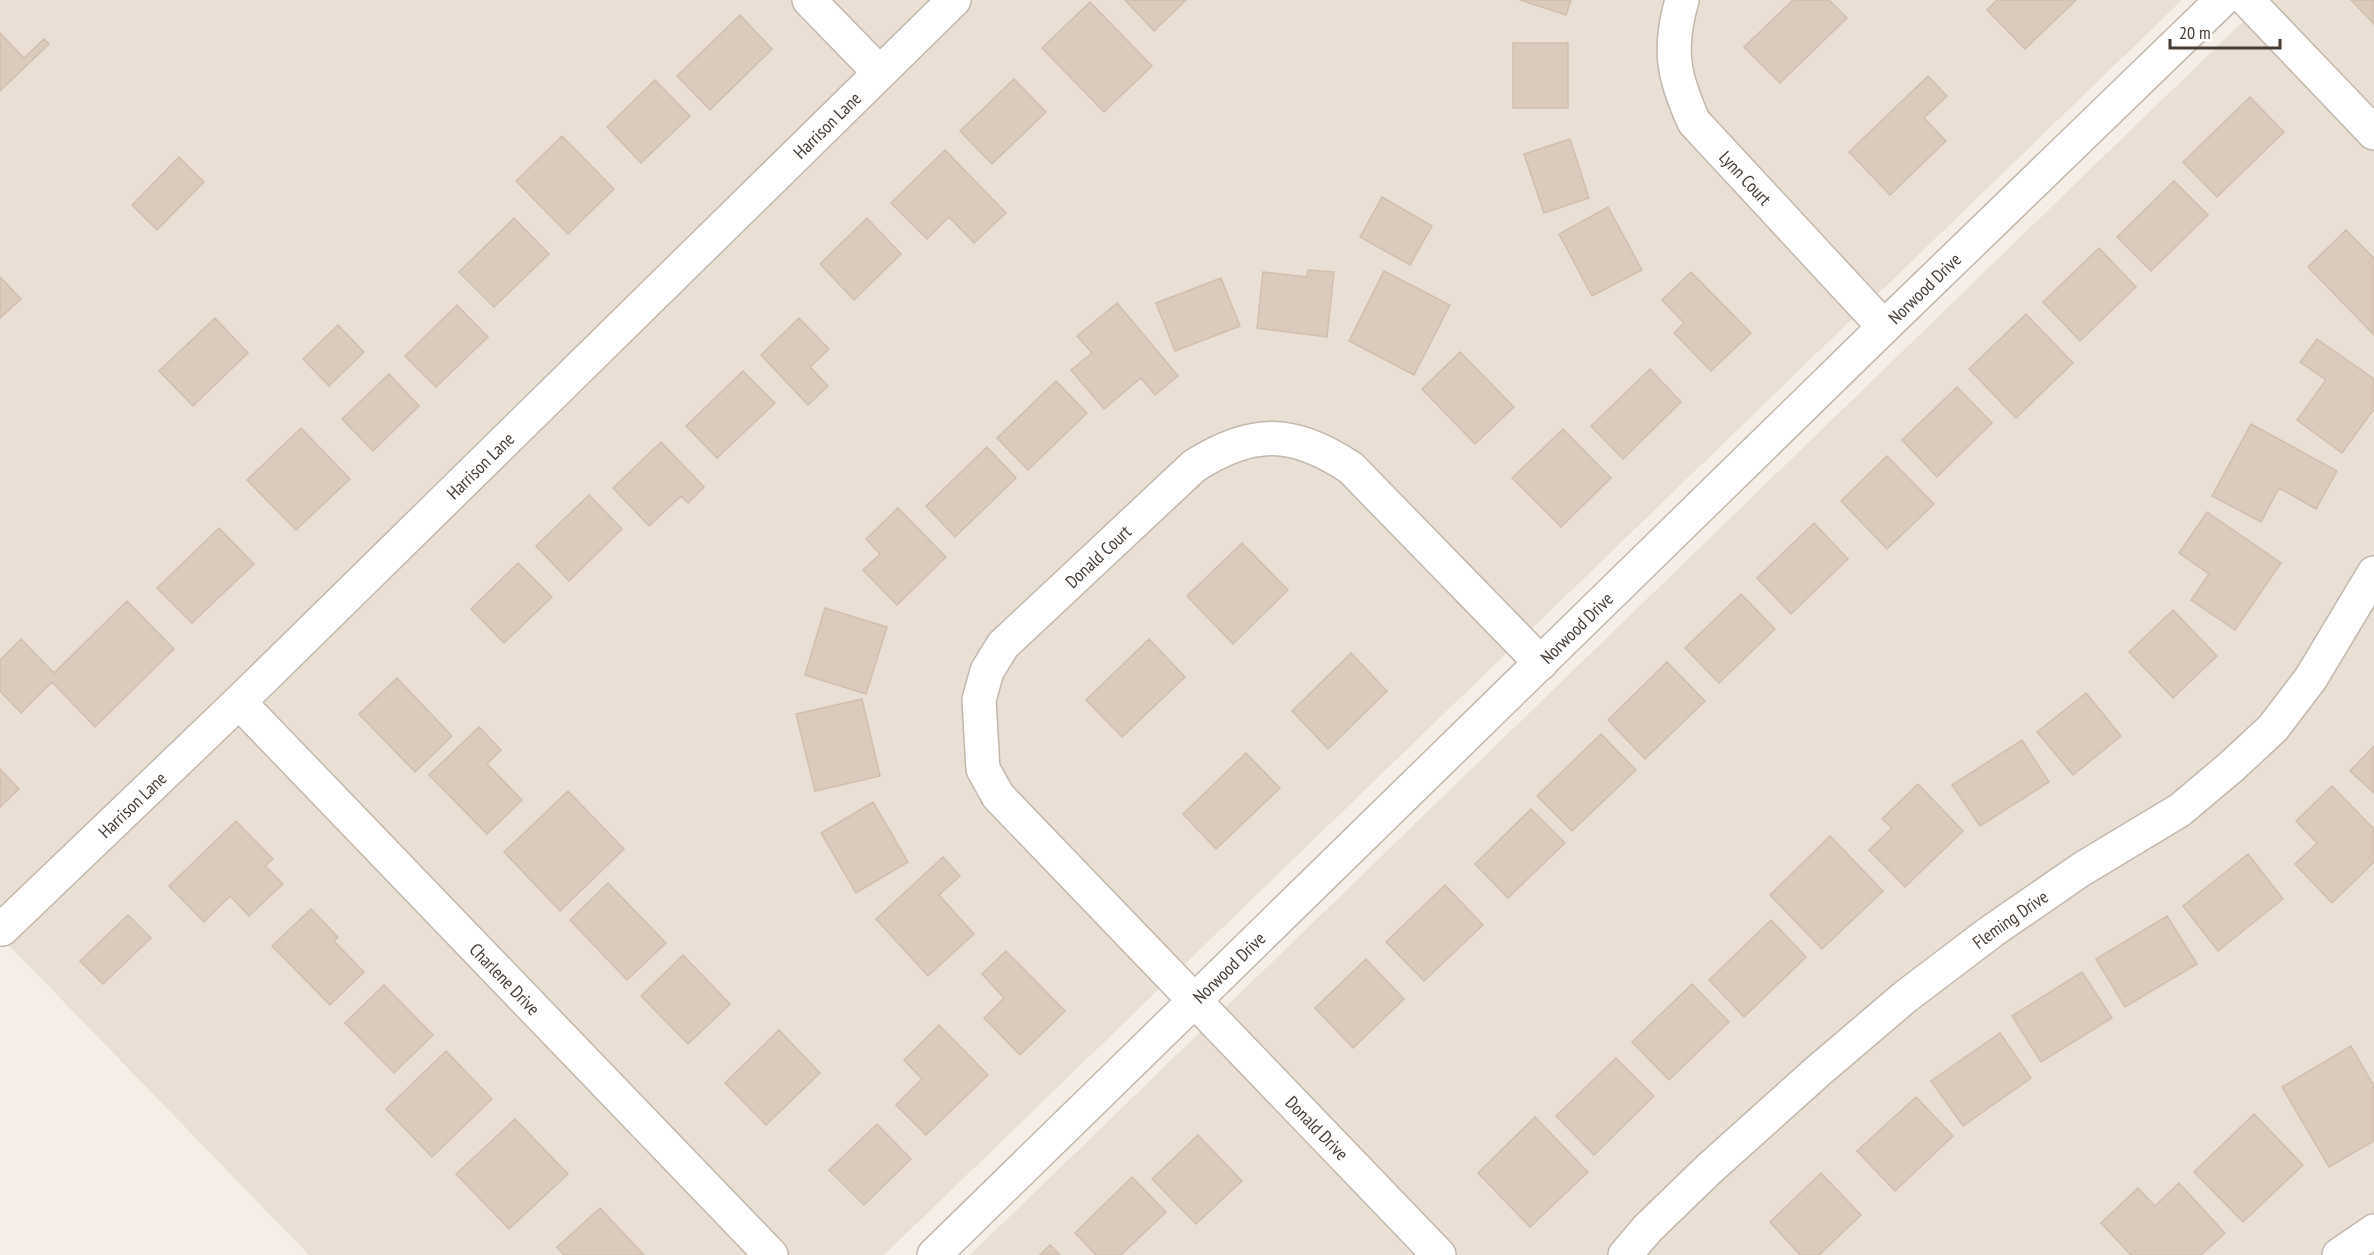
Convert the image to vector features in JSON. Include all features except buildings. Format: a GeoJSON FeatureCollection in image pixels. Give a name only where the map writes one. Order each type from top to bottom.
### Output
{"type":"FeatureCollection","features":[{"type":"Feature","properties":{"kind":"street"},"geometry":{"type":"LineString","coordinates":[[809,0],[879,72]]}},
{"type":"Feature","properties":{"kind":"street","name":"Harrison Lane"},"geometry":{"type":"LineString","coordinates":[[2,928],[239,702],[954,0]]}},
{"type":"Feature","properties":{"kind":"street","name":"Lynn Court"},"geometry":{"type":"LineString","coordinates":[[1682,0],[1675,23],[1674,60],[1680,91],[1694,122],[1884,327]]}},
{"type":"Feature","properties":{"kind":"street","name":"Norwood Drive"},"geometry":{"type":"LineString","coordinates":[[934,1255],[2222,0]]}},
{"type":"Feature","properties":{"kind":"street"},"geometry":{"type":"LineString","coordinates":[[2247,0],[2374,133]]}},
{"type":"Feature","properties":{"kind":"street","name":"Donald Court"},"geometry":{"type":"LineString","coordinates":[[1195,1002],[998,796],[983,769],[979,700],[987,671],[1003,645],[1194,466],[1220,449],[1246,440],[1276,439],[1303,442],[1328,453],[1351,468],[1541,663]]}},
{"type":"Feature","properties":{"kind":"street","name":"Fleming Drive"},"geometry":{"type":"LineString","coordinates":[[1625,1255],[1648,1228],[1709,1169],[1905,997],[2019,912],[2082,869],[2180,810],[2273,728],[2311,678],[2374,573]]}},
{"type":"Feature","properties":{"kind":"street","name":"Charlene Drive"},"geometry":{"type":"LineString","coordinates":[[239,702],[771,1255]]}},
{"type":"Feature","properties":{"kind":"street","name":"Donald Drive"},"geometry":{"type":"LineString","coordinates":[[1195,1002],[1439,1255]]}},
{"type":"Feature","properties":{"kind":"street"},"geometry":{"type":"LineString","coordinates":[[2339,1255],[2374,1231]]}},
{"type":"Feature","properties":{"kind":"shaded area"},"geometry":{"type":"Polygon","coordinates":[[[0,0],[2182,0],[884,1255],[309,1255],[0,936],[0,0]]]}},
{"type":"Feature","properties":{"kind":"shaded area"},"geometry":{"type":"Polygon","coordinates":[[[2265,0],[2374,0],[2374,1255],[970,1255],[2265,0]]]}}]}
